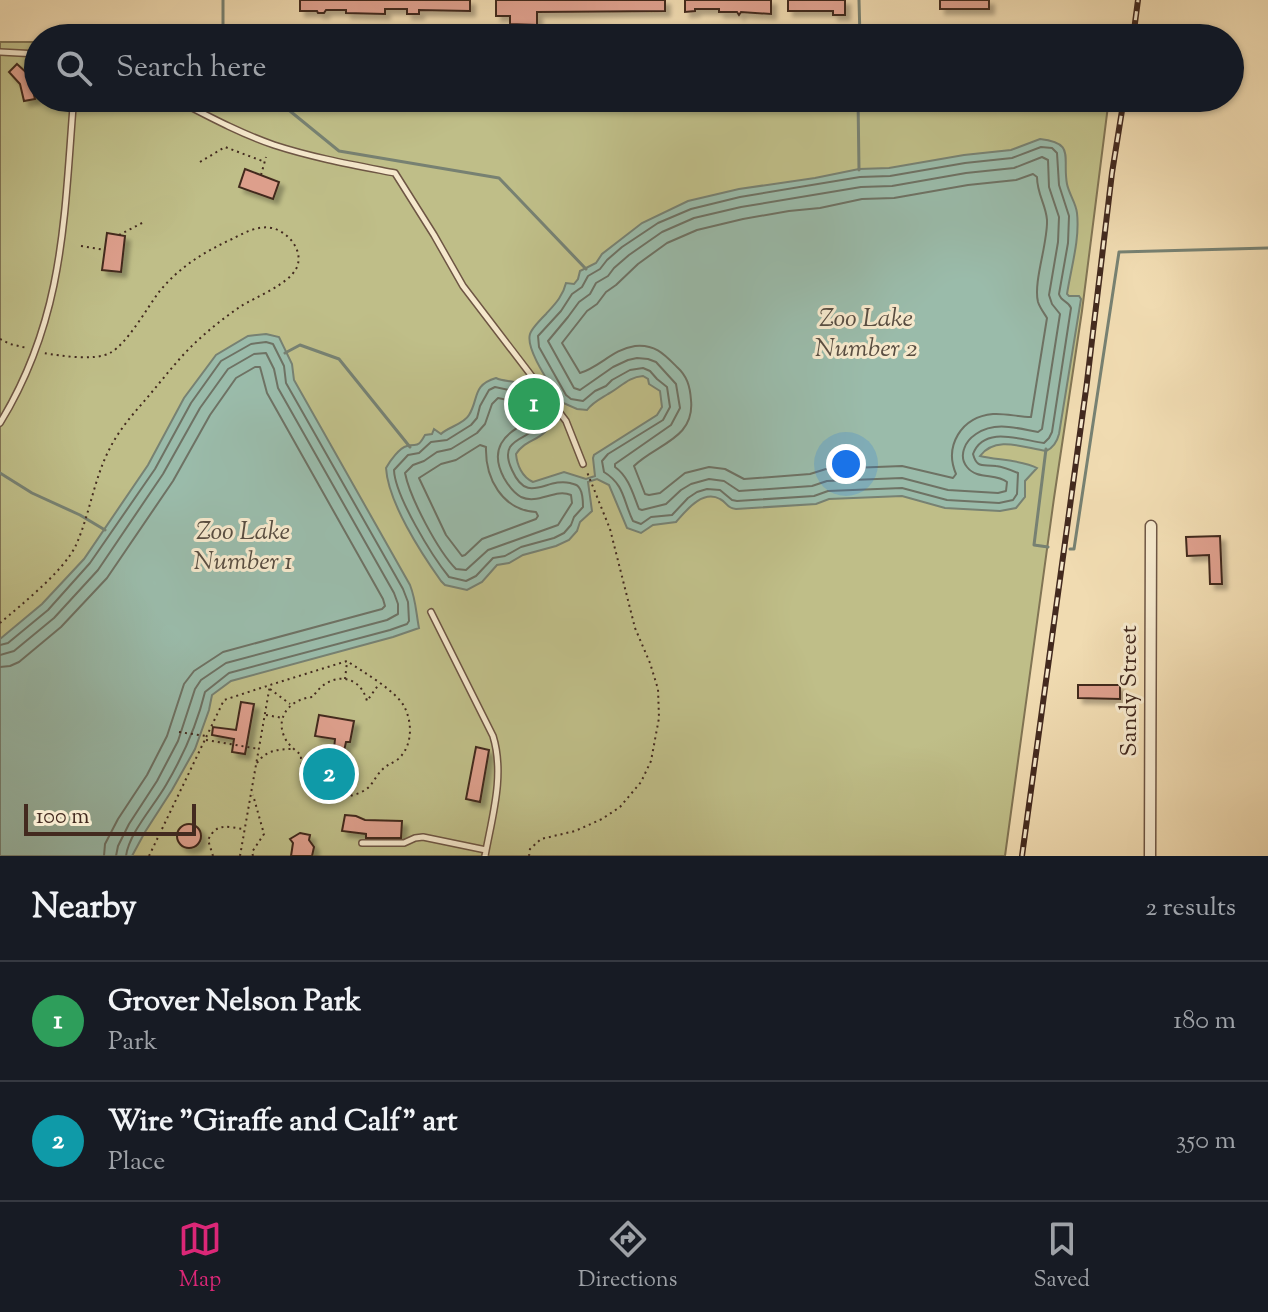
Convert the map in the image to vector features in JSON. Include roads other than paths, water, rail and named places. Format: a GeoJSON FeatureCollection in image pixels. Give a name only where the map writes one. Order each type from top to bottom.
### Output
{"type":"FeatureCollection","features":[{"type":"Feature","properties":{"kind":"street","name":"Sandy Street"},"geometry":{"type":"LineString","coordinates":[[1150,856],[1151,526]]}},
{"type":"Feature","properties":{"kind":"lane"},"geometry":{"type":"LineString","coordinates":[[0,52],[24,53]]}},
{"type":"Feature","properties":{"kind":"lane"},"geometry":{"type":"LineString","coordinates":[[0,423],[20,390],[49,310],[65,224],[73,112]]}},
{"type":"Feature","properties":{"kind":"lane"},"geometry":{"type":"LineString","coordinates":[[201,112],[272,144],[395,173],[463,286],[566,421],[585,467]]}},
{"type":"Feature","properties":{"kind":"lane"},"geometry":{"type":"LineString","coordinates":[[362,843],[404,843],[423,837],[485,853],[499,778],[497,749],[431,612]]}},
{"type":"Feature","properties":{"kind":"water","name":"Zoo Lake Number 2"},"geometry":{"type":"Polygon","coordinates":[[[1040,139],[1059,144],[1065,153],[1067,184],[1078,223],[1067,294],[1081,299],[1056,442],[1046,451],[1002,444],[980,456],[1037,468],[1025,481],[1025,497],[1016,508],[1000,511],[945,508],[902,496],[829,499],[816,504],[736,509],[720,499],[707,497],[695,503],[676,522],[653,525],[641,533],[627,528],[609,485],[597,479],[588,482],[592,511],[580,522],[569,540],[497,565],[482,582],[467,590],[445,585],[441,581],[399,511],[386,468],[404,447],[419,444],[434,429],[441,434],[467,418],[483,384],[496,378],[520,384],[548,413],[549,427],[516,454],[521,470],[533,482],[564,472],[586,479],[595,476],[594,455],[657,415],[662,407],[660,391],[643,376],[629,380],[587,410],[561,402],[546,379],[530,341],[533,329],[558,300],[566,283],[574,284],[580,271],[596,263],[602,254],[642,223],[688,201],[739,189],[859,169],[889,168],[1011,150],[1040,139]]]}},
{"type":"Feature","properties":{"kind":"water","name":"Zoo Lake Number 1"},"geometry":{"type":"Polygon","coordinates":[[[266,334],[279,337],[292,364],[294,380],[410,585],[419,628],[231,681],[212,695],[195,749],[132,856],[0,856],[0,639],[42,604],[84,559],[148,465],[184,398],[216,355],[248,336],[266,334]]]}},
{"type":"Feature","properties":{"kind":"waterway"},"geometry":{"type":"LineString","coordinates":[[223,0],[223,24]]}},
{"type":"Feature","properties":{"kind":"waterway"},"geometry":{"type":"LineString","coordinates":[[859,0],[860,24]]}},
{"type":"Feature","properties":{"kind":"waterway"},"geometry":{"type":"LineString","coordinates":[[291,112],[339,151],[499,178],[586,269]]}},
{"type":"Feature","properties":{"kind":"waterway"},"geometry":{"type":"LineString","coordinates":[[858,112],[859,170]]}},
{"type":"Feature","properties":{"kind":"waterway"},"geometry":{"type":"LineString","coordinates":[[1070,549],[1074,549],[1119,252],[1268,248]]}},
{"type":"Feature","properties":{"kind":"waterway"},"geometry":{"type":"LineString","coordinates":[[285,353],[300,345],[339,359],[410,447]]}},
{"type":"Feature","properties":{"kind":"waterway"},"geometry":{"type":"LineString","coordinates":[[1046,449],[1034,545],[1048,547]]}},
{"type":"Feature","properties":{"kind":"waterway"},"geometry":{"type":"LineString","coordinates":[[0,473],[105,530]]}},
{"type":"Feature","properties":{"kind":"railway"},"geometry":{"type":"LineString","coordinates":[[1135,24],[1138,0]]}},
{"type":"Feature","properties":{"kind":"railway"},"geometry":{"type":"LineString","coordinates":[[1022,856],[1122,112]]}},
{"type":"Feature","properties":{"kind":"place","name":"Grover Nelson Park"},"geometry":{"type":"Point","coordinates":[534,404]}},
{"type":"Feature","properties":{"kind":"place","name":"Wire \"Giraffe and Calf\" art"},"geometry":{"type":"Point","coordinates":[329,774]}}]}
